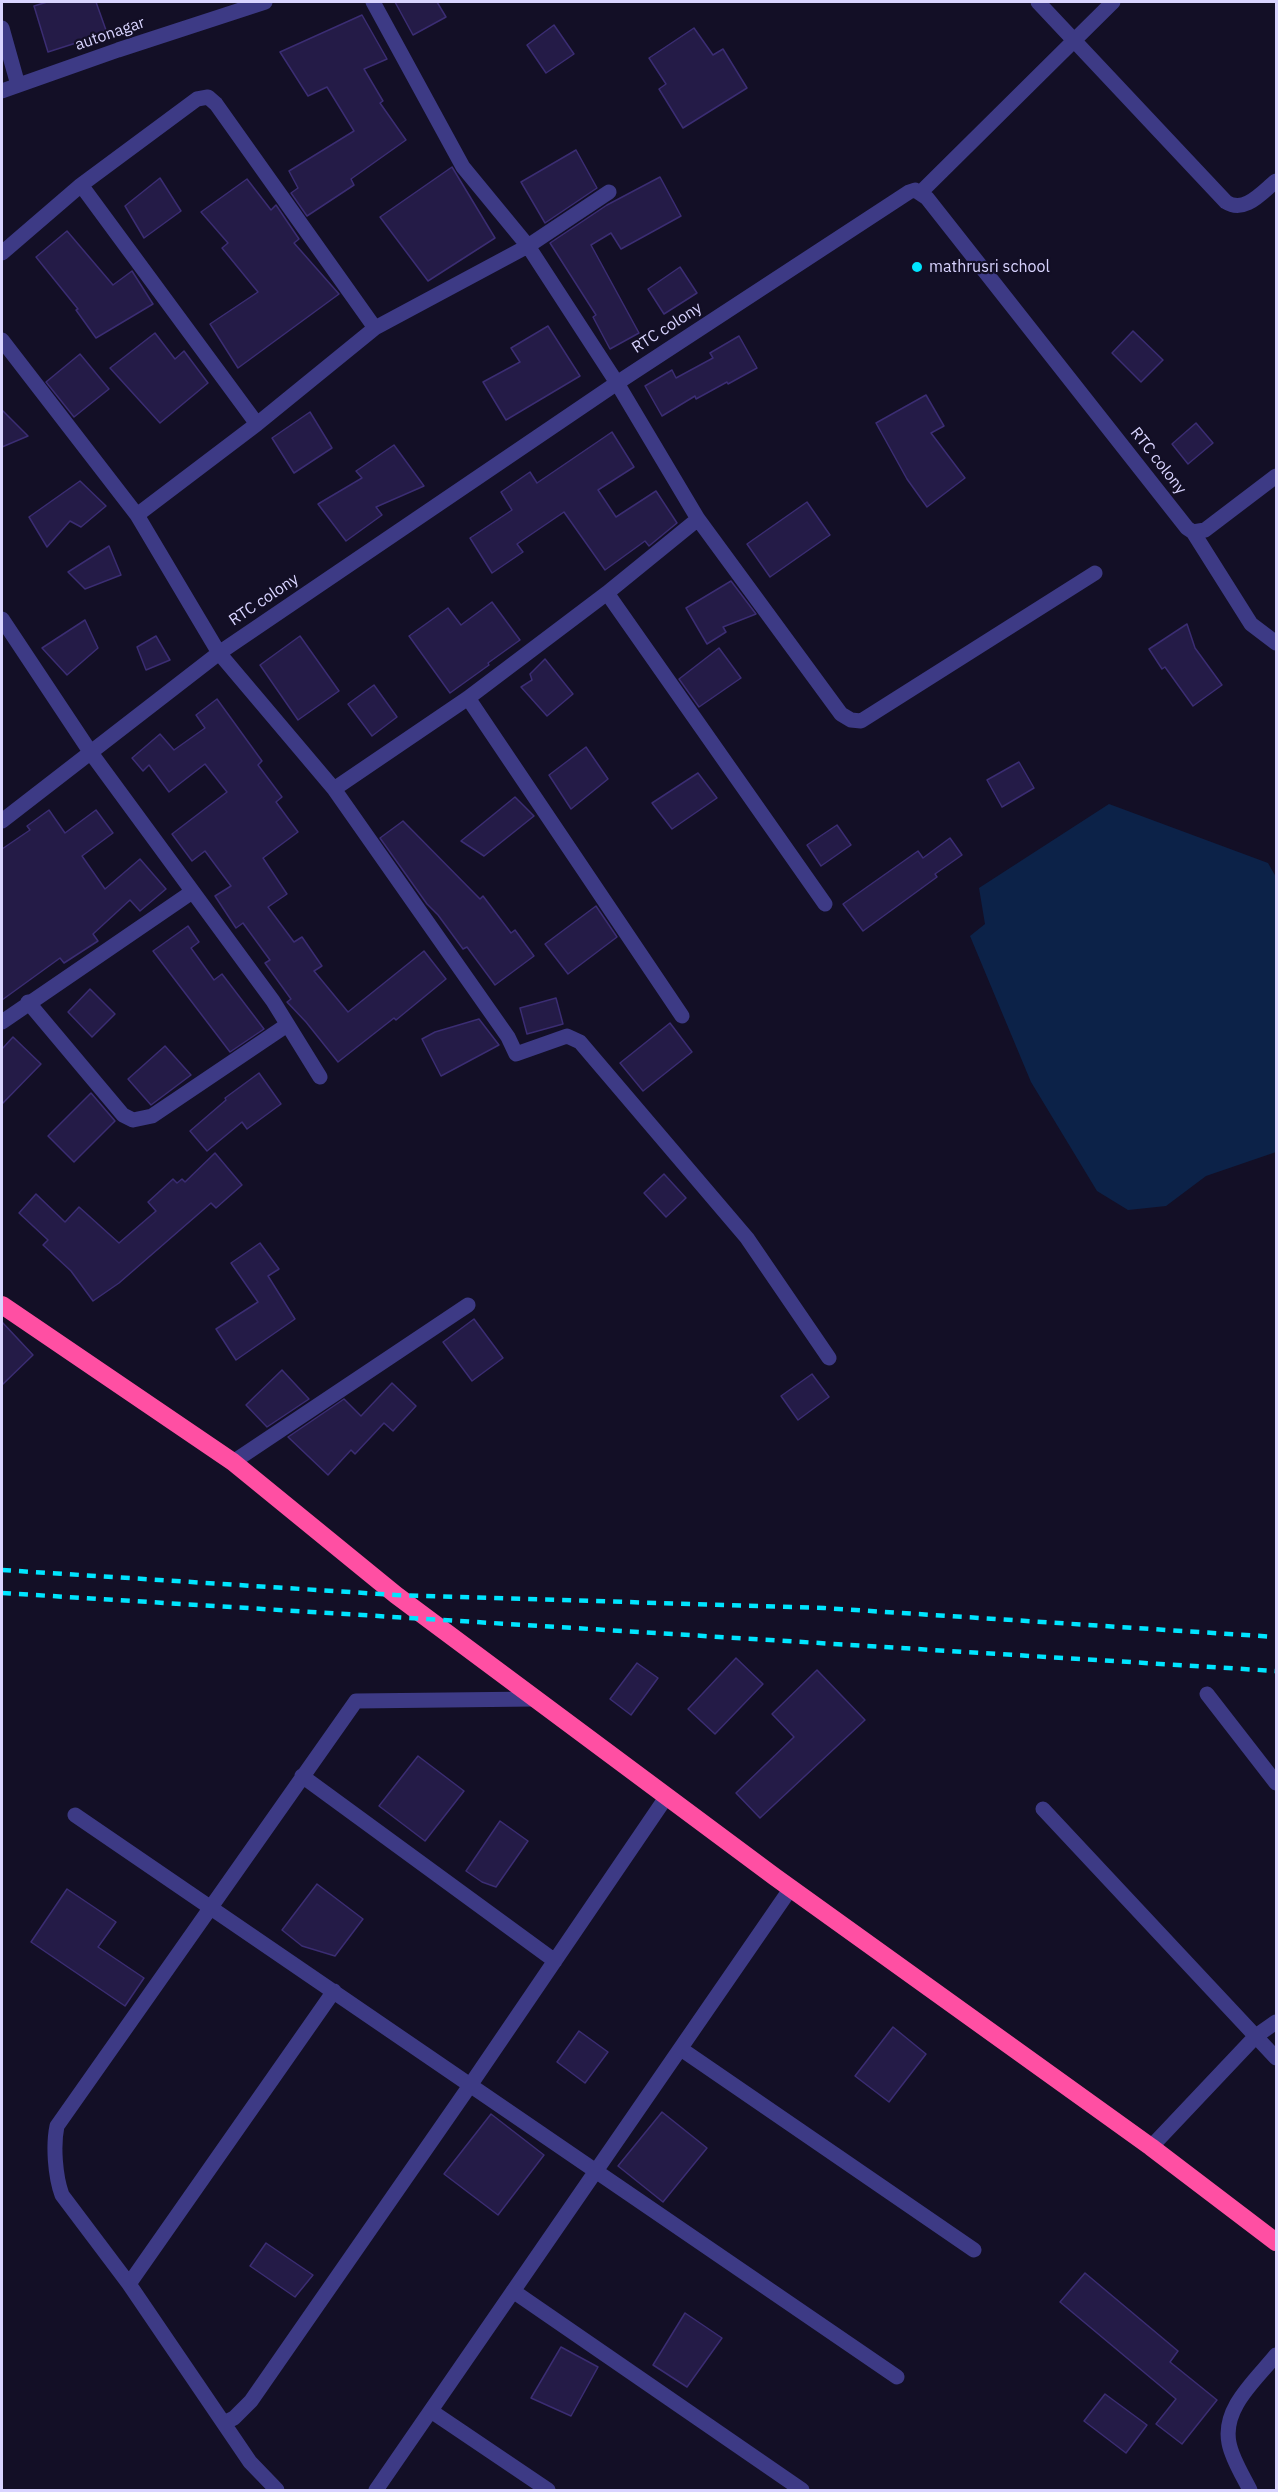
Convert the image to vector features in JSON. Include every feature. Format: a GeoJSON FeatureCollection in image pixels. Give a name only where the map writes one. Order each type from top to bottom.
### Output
{"type":"FeatureCollection","features":[{"type":"Feature","properties":{"kind":"highway"},"geometry":{"type":"LineString","coordinates":[[2,1305],[233,1462],[396,1595],[791,1888],[1151,2147],[1276,2242]]}},
{"type":"Feature","properties":{"kind":"street","name":"autonagar"},"geometry":{"type":"LineString","coordinates":[[2,91],[266,2]]}},
{"type":"Feature","properties":{"kind":"street"},"geometry":{"type":"LineString","coordinates":[[374,2],[462,167],[528,246],[617,383],[698,519],[841,714],[851,720],[861,721],[1095,573]]}},
{"type":"Feature","properties":{"kind":"street"},"geometry":{"type":"LineString","coordinates":[[1038,2],[1226,202],[1233,207],[1243,206],[1276,181]]}},
{"type":"Feature","properties":{"kind":"street"},"geometry":{"type":"LineString","coordinates":[[921,192],[1113,2]]}},
{"type":"Feature","properties":{"kind":"street"},"geometry":{"type":"LineString","coordinates":[[2,28],[18,85]]}},
{"type":"Feature","properties":{"kind":"street"},"geometry":{"type":"LineString","coordinates":[[2,254],[81,185],[197,99],[208,97],[216,104],[375,328]]}},
{"type":"Feature","properties":{"kind":"street"},"geometry":{"type":"LineString","coordinates":[[81,185],[258,424]]}},
{"type":"Feature","properties":{"kind":"street","name":"RTC colony"},"geometry":{"type":"LineString","coordinates":[[2,821],[219,653],[617,383],[915,190],[921,192],[1187,528],[1193,532],[1251,624],[1276,643]]}},
{"type":"Feature","properties":{"kind":"street"},"geometry":{"type":"LineString","coordinates":[[137,515],[258,424],[375,328],[528,246],[609,192]]}},
{"type":"Feature","properties":{"kind":"street"},"geometry":{"type":"LineString","coordinates":[[2,340],[137,515],[219,653],[334,789],[508,1037],[516,1054],[567,1036],[580,1041],[747,1238],[829,1358]]}},
{"type":"Feature","properties":{"kind":"street"},"geometry":{"type":"LineString","coordinates":[[1193,532],[1205,530],[1276,476]]}},
{"type":"Feature","properties":{"kind":"street"},"geometry":{"type":"LineString","coordinates":[[334,789],[468,698],[607,593],[698,519]]}},
{"type":"Feature","properties":{"kind":"street"},"geometry":{"type":"LineString","coordinates":[[607,593],[825,904]]}},
{"type":"Feature","properties":{"kind":"street"},"geometry":{"type":"LineString","coordinates":[[2,619],[91,753],[273,1001],[320,1077]]}},
{"type":"Feature","properties":{"kind":"street"},"geometry":{"type":"LineString","coordinates":[[468,698],[682,1016]]}},
{"type":"Feature","properties":{"kind":"street"},"geometry":{"type":"LineString","coordinates":[[2,1022],[28,1002],[192,892]]}},
{"type":"Feature","properties":{"kind":"street"},"geometry":{"type":"LineString","coordinates":[[28,1002],[123,1115],[133,1120],[152,1116],[287,1025]]}},
{"type":"Feature","properties":{"kind":"street"},"geometry":{"type":"LineString","coordinates":[[233,1462],[468,1305]]}},
{"type":"Feature","properties":{"kind":"street"},"geometry":{"type":"LineString","coordinates":[[1207,1694],[1276,1783]]}},
{"type":"Feature","properties":{"kind":"street"},"geometry":{"type":"LineString","coordinates":[[277,2490],[250,2462],[129,2284],[62,2195],[58,2179],[56,2131],[60,2119],[356,1701],[536,1699]]}},
{"type":"Feature","properties":{"kind":"street"},"geometry":{"type":"LineString","coordinates":[[302,1776],[555,1961]]}},
{"type":"Feature","properties":{"kind":"street"},"geometry":{"type":"LineString","coordinates":[[225,2423],[234,2418],[250,2401],[471,2084],[667,1796]]}},
{"type":"Feature","properties":{"kind":"street"},"geometry":{"type":"LineString","coordinates":[[1043,1809],[1276,2058]]}},
{"type":"Feature","properties":{"kind":"street"},"geometry":{"type":"LineString","coordinates":[[75,1815],[897,2377]]}},
{"type":"Feature","properties":{"kind":"street"},"geometry":{"type":"LineString","coordinates":[[376,2490],[791,1888]]}},
{"type":"Feature","properties":{"kind":"street"},"geometry":{"type":"LineString","coordinates":[[129,2284],[334,1991]]}},
{"type":"Feature","properties":{"kind":"street"},"geometry":{"type":"LineString","coordinates":[[1151,2147],[1256,2037],[1276,2022]]}},
{"type":"Feature","properties":{"kind":"street"},"geometry":{"type":"LineString","coordinates":[[681,2049],[974,2250]]}},
{"type":"Feature","properties":{"kind":"street"},"geometry":{"type":"LineString","coordinates":[[513,2291],[802,2490]]}},
{"type":"Feature","properties":{"kind":"street"},"geometry":{"type":"LineString","coordinates":[[1250,2490],[1229,2445],[1227,2428],[1236,2406],[1276,2355]]}},
{"type":"Feature","properties":{"kind":"street"},"geometry":{"type":"LineString","coordinates":[[431,2411],[548,2490]]}},
{"type":"Feature","properties":{"kind":"water"},"geometry":{"type":"Polygon","coordinates":[[[1109,804],[1268,863],[1276,877],[1276,1152],[1206,1176],[1166,1206],[1128,1210],[1097,1191],[1031,1082],[970,936],[985,924],[979,888],[1109,804]]]}},
{"type":"Feature","properties":{"kind":"building"},"geometry":{"type":"Polygon","coordinates":[[[47,2],[96,2],[107,33],[48,52],[34,6],[47,2]]]}},
{"type":"Feature","properties":{"kind":"building"},"geometry":{"type":"Polygon","coordinates":[[[395,2],[437,2],[446,17],[413,35],[395,2]]]}},
{"type":"Feature","properties":{"kind":"building"},"geometry":{"type":"Polygon","coordinates":[[[362,15],[387,59],[364,69],[383,101],[380,103],[406,140],[351,179],[354,185],[307,216],[291,193],[298,188],[289,171],[354,131],[327,87],[308,96],[280,52],[362,15]]]}},
{"type":"Feature","properties":{"kind":"building"},"geometry":{"type":"Polygon","coordinates":[[[554,25],[574,54],[546,73],[527,45],[554,25]]]}},
{"type":"Feature","properties":{"kind":"building"},"geometry":{"type":"Polygon","coordinates":[[[694,28],[713,55],[723,49],[747,88],[683,128],[659,89],[666,84],[649,58],[694,28]]]}},
{"type":"Feature","properties":{"kind":"building"},"geometry":{"type":"Polygon","coordinates":[[[576,150],[597,188],[545,223],[521,182],[576,150]]]}},
{"type":"Feature","properties":{"kind":"building"},"geometry":{"type":"Polygon","coordinates":[[[452,167],[495,238],[428,281],[380,217],[452,167]]]}},
{"type":"Feature","properties":{"kind":"building"},"geometry":{"type":"Polygon","coordinates":[[[660,177],[681,216],[621,249],[611,233],[591,245],[639,333],[610,349],[593,317],[596,315],[550,243],[607,205],[660,177]]]}},
{"type":"Feature","properties":{"kind":"building"},"geometry":{"type":"Polygon","coordinates":[[[160,178],[181,211],[144,238],[125,206],[160,178]]]}},
{"type":"Feature","properties":{"kind":"building"},"geometry":{"type":"Polygon","coordinates":[[[247,179],[271,210],[276,205],[299,239],[294,243],[339,294],[238,368],[210,324],[258,292],[222,248],[228,243],[201,212],[247,179]]]}},
{"type":"Feature","properties":{"kind":"building"},"geometry":{"type":"Polygon","coordinates":[[[67,231],[113,285],[132,271],[153,304],[96,338],[76,310],[78,309],[36,257],[67,231]]]}},
{"type":"Feature","properties":{"kind":"building"},"geometry":{"type":"Polygon","coordinates":[[[680,267],[697,293],[664,314],[648,289],[680,267]]]}},
{"type":"Feature","properties":{"kind":"building"},"geometry":{"type":"Polygon","coordinates":[[[548,326],[580,376],[506,420],[483,382],[520,362],[511,348],[548,326]]]}},
{"type":"Feature","properties":{"kind":"building"},"geometry":{"type":"Polygon","coordinates":[[[1133,331],[1163,360],[1141,382],[1112,353],[1133,331]]]}},
{"type":"Feature","properties":{"kind":"building"},"geometry":{"type":"Polygon","coordinates":[[[155,333],[175,359],[184,351],[208,383],[160,423],[110,368],[155,333]]]}},
{"type":"Feature","properties":{"kind":"building"},"geometry":{"type":"Polygon","coordinates":[[[739,336],[757,368],[696,399],[695,396],[662,416],[645,386],[672,370],[676,378],[713,358],[710,353],[739,336]]]}},
{"type":"Feature","properties":{"kind":"building"},"geometry":{"type":"Polygon","coordinates":[[[80,354],[109,389],[74,417],[46,382],[80,354]]]}},
{"type":"Feature","properties":{"kind":"building"},"geometry":{"type":"Polygon","coordinates":[[[926,395],[944,426],[931,433],[965,478],[927,507],[907,479],[876,423],[926,395]]]}},
{"type":"Feature","properties":{"kind":"building"},"geometry":{"type":"Polygon","coordinates":[[[2,410],[28,436],[2,447],[2,410]]]}},
{"type":"Feature","properties":{"kind":"building"},"geometry":{"type":"Polygon","coordinates":[[[310,412],[332,448],[294,473],[272,438],[310,412]]]}},
{"type":"Feature","properties":{"kind":"building"},"geometry":{"type":"Polygon","coordinates":[[[1196,423],[1213,443],[1188,464],[1172,444],[1196,423]]]}},
{"type":"Feature","properties":{"kind":"building"},"geometry":{"type":"Polygon","coordinates":[[[612,432],[634,467],[598,490],[616,517],[656,491],[677,523],[649,546],[645,541],[605,570],[564,512],[517,544],[523,552],[492,573],[470,538],[512,510],[501,492],[530,472],[537,483],[612,432]]]}},
{"type":"Feature","properties":{"kind":"building"},"geometry":{"type":"Polygon","coordinates":[[[394,445],[424,486],[376,507],[382,515],[346,541],[318,504],[362,478],[356,471],[394,445]]]}},
{"type":"Feature","properties":{"kind":"building"},"geometry":{"type":"Polygon","coordinates":[[[80,481],[106,506],[81,527],[70,521],[47,547],[29,517],[80,481]]]}},
{"type":"Feature","properties":{"kind":"building"},"geometry":{"type":"Polygon","coordinates":[[[807,502],[830,535],[770,577],[747,544],[807,502]]]}},
{"type":"Feature","properties":{"kind":"building"},"geometry":{"type":"Polygon","coordinates":[[[109,546],[121,575],[85,589],[68,572],[109,546]]]}},
{"type":"Feature","properties":{"kind":"building"},"geometry":{"type":"Polygon","coordinates":[[[731,581],[756,614],[723,627],[726,632],[707,644],[686,608],[731,581]]]}},
{"type":"Feature","properties":{"kind":"building"},"geometry":{"type":"Polygon","coordinates":[[[492,602],[520,640],[450,693],[409,636],[448,608],[461,625],[492,602]]]}},
{"type":"Feature","properties":{"kind":"building"},"geometry":{"type":"Polygon","coordinates":[[[85,620],[98,648],[67,675],[42,648],[85,620]]]}},
{"type":"Feature","properties":{"kind":"building"},"geometry":{"type":"Polygon","coordinates":[[[1187,624],[1195,648],[1222,685],[1193,706],[1165,667],[1162,669],[1149,649],[1187,624]]]}},
{"type":"Feature","properties":{"kind":"building"},"geometry":{"type":"Polygon","coordinates":[[[156,636],[170,660],[146,670],[137,647],[156,636]]]}},
{"type":"Feature","properties":{"kind":"building"},"geometry":{"type":"Polygon","coordinates":[[[300,636],[339,691],[298,720],[260,665],[300,636]]]}},
{"type":"Feature","properties":{"kind":"building"},"geometry":{"type":"Polygon","coordinates":[[[719,648],[741,678],[699,707],[679,679],[719,648]]]}},
{"type":"Feature","properties":{"kind":"building"},"geometry":{"type":"Polygon","coordinates":[[[545,659],[573,694],[547,716],[521,687],[532,680],[530,674],[545,659]]]}},
{"type":"Feature","properties":{"kind":"building"},"geometry":{"type":"Polygon","coordinates":[[[374,685],[397,717],[372,736],[348,704],[374,685]]]}},
{"type":"Feature","properties":{"kind":"building"},"geometry":{"type":"Polygon","coordinates":[[[217,699],[262,761],[258,765],[282,797],[276,802],[298,832],[263,858],[287,894],[268,907],[294,942],[302,937],[322,966],[314,971],[348,1012],[424,951],[446,979],[396,1020],[394,1018],[338,1062],[287,1002],[291,999],[265,963],[270,960],[243,923],[236,928],[215,896],[231,886],[205,851],[192,861],[172,834],[227,792],[205,764],[169,792],[149,765],[143,771],[132,758],[160,734],[174,750],[205,728],[196,715],[217,699]]]}},
{"type":"Feature","properties":{"kind":"building"},"geometry":{"type":"Polygon","coordinates":[[[586,747],[608,779],[571,809],[549,775],[586,747]]]}},
{"type":"Feature","properties":{"kind":"building"},"geometry":{"type":"Polygon","coordinates":[[[1019,762],[1034,788],[1002,807],[987,780],[1019,762]]]}},
{"type":"Feature","properties":{"kind":"building"},"geometry":{"type":"Polygon","coordinates":[[[698,773],[717,798],[672,829],[652,803],[698,773]]]}},
{"type":"Feature","properties":{"kind":"building"},"geometry":{"type":"Polygon","coordinates":[[[515,797],[534,816],[484,856],[461,841],[515,797]]]}},
{"type":"Feature","properties":{"kind":"building"},"geometry":{"type":"Polygon","coordinates":[[[49,810],[65,833],[96,810],[113,833],[82,856],[105,889],[140,859],[166,889],[140,911],[130,900],[93,934],[98,941],[64,963],[60,958],[2,1000],[2,849],[30,830],[27,826],[49,810]]]}},
{"type":"Feature","properties":{"kind":"building"},"geometry":{"type":"Polygon","coordinates":[[[403,821],[480,899],[483,896],[511,933],[515,930],[534,956],[495,985],[467,947],[463,949],[427,904],[380,838],[403,821]]]}},
{"type":"Feature","properties":{"kind":"building"},"geometry":{"type":"Polygon","coordinates":[[[837,825],[851,845],[821,866],[807,845],[837,825]]]}},
{"type":"Feature","properties":{"kind":"building"},"geometry":{"type":"Polygon","coordinates":[[[950,838],[962,855],[935,874],[937,877],[863,931],[843,904],[918,851],[923,858],[950,838]]]}},
{"type":"Feature","properties":{"kind":"building"},"geometry":{"type":"Polygon","coordinates":[[[596,906],[617,937],[568,974],[545,944],[596,906]]]}},
{"type":"Feature","properties":{"kind":"building"},"geometry":{"type":"Polygon","coordinates":[[[188,926],[199,942],[191,948],[214,980],[222,974],[264,1029],[230,1052],[153,951],[188,926]]]}},
{"type":"Feature","properties":{"kind":"building"},"geometry":{"type":"Polygon","coordinates":[[[90,989],[115,1014],[92,1037],[68,1012],[90,989]]]}},
{"type":"Feature","properties":{"kind":"building"},"geometry":{"type":"Polygon","coordinates":[[[556,998],[563,1024],[527,1034],[520,1008],[556,998]]]}},
{"type":"Feature","properties":{"kind":"building"},"geometry":{"type":"Polygon","coordinates":[[[479,1019],[499,1045],[441,1076],[422,1039],[435,1032],[479,1019]]]}},
{"type":"Feature","properties":{"kind":"building"},"geometry":{"type":"Polygon","coordinates":[[[670,1023],[692,1052],[643,1091],[620,1063],[670,1023]]]}},
{"type":"Feature","properties":{"kind":"building"},"geometry":{"type":"Polygon","coordinates":[[[13,1037],[41,1064],[2,1104],[2,1049],[13,1037]]]}},
{"type":"Feature","properties":{"kind":"building"},"geometry":{"type":"Polygon","coordinates":[[[165,1046],[191,1075],[151,1105],[128,1079],[165,1046]]]}},
{"type":"Feature","properties":{"kind":"building"},"geometry":{"type":"Polygon","coordinates":[[[259,1073],[281,1104],[247,1129],[242,1122],[207,1151],[190,1131],[226,1100],[225,1098],[259,1073]]]}},
{"type":"Feature","properties":{"kind":"building"},"geometry":{"type":"Polygon","coordinates":[[[91,1093],[115,1121],[74,1162],[48,1136],[91,1093]]]}},
{"type":"Feature","properties":{"kind":"building"},"geometry":{"type":"Polygon","coordinates":[[[215,1153],[242,1185],[216,1208],[211,1203],[119,1283],[93,1301],[71,1271],[43,1245],[48,1240],[19,1213],[36,1194],[65,1222],[79,1207],[119,1243],[156,1211],[148,1202],[173,1179],[177,1183],[182,1179],[185,1182],[215,1153]]]}},
{"type":"Feature","properties":{"kind":"building"},"geometry":{"type":"Polygon","coordinates":[[[664,1174],[686,1198],[666,1217],[644,1193],[664,1174]]]}},
{"type":"Feature","properties":{"kind":"building"},"geometry":{"type":"Polygon","coordinates":[[[260,1243],[279,1269],[268,1276],[295,1319],[236,1360],[216,1329],[258,1302],[231,1263],[260,1243]]]}},
{"type":"Feature","properties":{"kind":"building"},"geometry":{"type":"Polygon","coordinates":[[[474,1319],[503,1358],[472,1381],[443,1342],[474,1319]]]}},
{"type":"Feature","properties":{"kind":"building"},"geometry":{"type":"Polygon","coordinates":[[[2,1322],[33,1355],[2,1385],[2,1322]]]}},
{"type":"Feature","properties":{"kind":"building"},"geometry":{"type":"Polygon","coordinates":[[[282,1370],[309,1399],[267,1427],[246,1405],[282,1370]]]}},
{"type":"Feature","properties":{"kind":"building"},"geometry":{"type":"Polygon","coordinates":[[[812,1374],[829,1397],[798,1420],[781,1396],[812,1374]]]}},
{"type":"Feature","properties":{"kind":"building"},"geometry":{"type":"Polygon","coordinates":[[[392,1383],[416,1406],[393,1431],[384,1423],[355,1454],[351,1450],[328,1475],[288,1437],[344,1399],[361,1416],[392,1383]]]}},
{"type":"Feature","properties":{"kind":"building"},"geometry":{"type":"Polygon","coordinates":[[[736,1658],[763,1684],[715,1734],[688,1709],[736,1658]]]}},
{"type":"Feature","properties":{"kind":"building"},"geometry":{"type":"Polygon","coordinates":[[[637,1663],[658,1678],[631,1715],[610,1699],[637,1663]]]}},
{"type":"Feature","properties":{"kind":"building"},"geometry":{"type":"Polygon","coordinates":[[[817,1670],[865,1720],[760,1818],[736,1793],[794,1737],[772,1714],[817,1670]]]}},
{"type":"Feature","properties":{"kind":"building"},"geometry":{"type":"Polygon","coordinates":[[[418,1756],[464,1791],[425,1841],[379,1806],[418,1756]]]}},
{"type":"Feature","properties":{"kind":"building"},"geometry":{"type":"Polygon","coordinates":[[[500,1821],[528,1841],[496,1887],[482,1882],[466,1871],[500,1821]]]}},
{"type":"Feature","properties":{"kind":"building"},"geometry":{"type":"Polygon","coordinates":[[[317,1884],[363,1919],[335,1956],[302,1946],[282,1930],[317,1884]]]}},
{"type":"Feature","properties":{"kind":"building"},"geometry":{"type":"Polygon","coordinates":[[[67,1889],[116,1922],[98,1947],[144,1978],[125,2006],[31,1942],[67,1889]]]}},
{"type":"Feature","properties":{"kind":"building"},"geometry":{"type":"Polygon","coordinates":[[[893,2027],[926,2054],[889,2102],[855,2076],[893,2027]]]}},
{"type":"Feature","properties":{"kind":"building"},"geometry":{"type":"Polygon","coordinates":[[[579,2031],[608,2052],[585,2083],[557,2062],[579,2031]]]}},
{"type":"Feature","properties":{"kind":"building"},"geometry":{"type":"Polygon","coordinates":[[[662,2112],[707,2148],[663,2202],[618,2166],[662,2112]]]}},
{"type":"Feature","properties":{"kind":"building"},"geometry":{"type":"Polygon","coordinates":[[[491,2114],[544,2155],[498,2215],[444,2174],[491,2114]]]}},
{"type":"Feature","properties":{"kind":"building"},"geometry":{"type":"Polygon","coordinates":[[[266,2243],[313,2275],[295,2297],[250,2266],[266,2243]]]}},
{"type":"Feature","properties":{"kind":"building"},"geometry":{"type":"Polygon","coordinates":[[[1085,2273],[1178,2351],[1170,2362],[1217,2400],[1182,2444],[1156,2424],[1176,2399],[1060,2302],[1085,2273]]]}},
{"type":"Feature","properties":{"kind":"building"},"geometry":{"type":"Polygon","coordinates":[[[685,2313],[722,2338],[687,2387],[653,2365],[685,2313]]]}},
{"type":"Feature","properties":{"kind":"building"},"geometry":{"type":"Polygon","coordinates":[[[561,2347],[598,2367],[571,2416],[531,2398],[561,2347]]]}},
{"type":"Feature","properties":{"kind":"building"},"geometry":{"type":"Polygon","coordinates":[[[1105,2394],[1147,2425],[1126,2453],[1084,2421],[1105,2394]]]}},
{"type":"Feature","properties":{"kind":"railway"},"geometry":{"type":"LineString","coordinates":[[2,1570],[396,1595],[824,1608],[1276,1637]]}},
{"type":"Feature","properties":{"kind":"railway"},"geometry":{"type":"LineString","coordinates":[[2,1593],[1276,1671]]}},
{"type":"Feature","properties":{"kind":"place","name":"mathrusri school"},"geometry":{"type":"Point","coordinates":[917,267]}}]}
